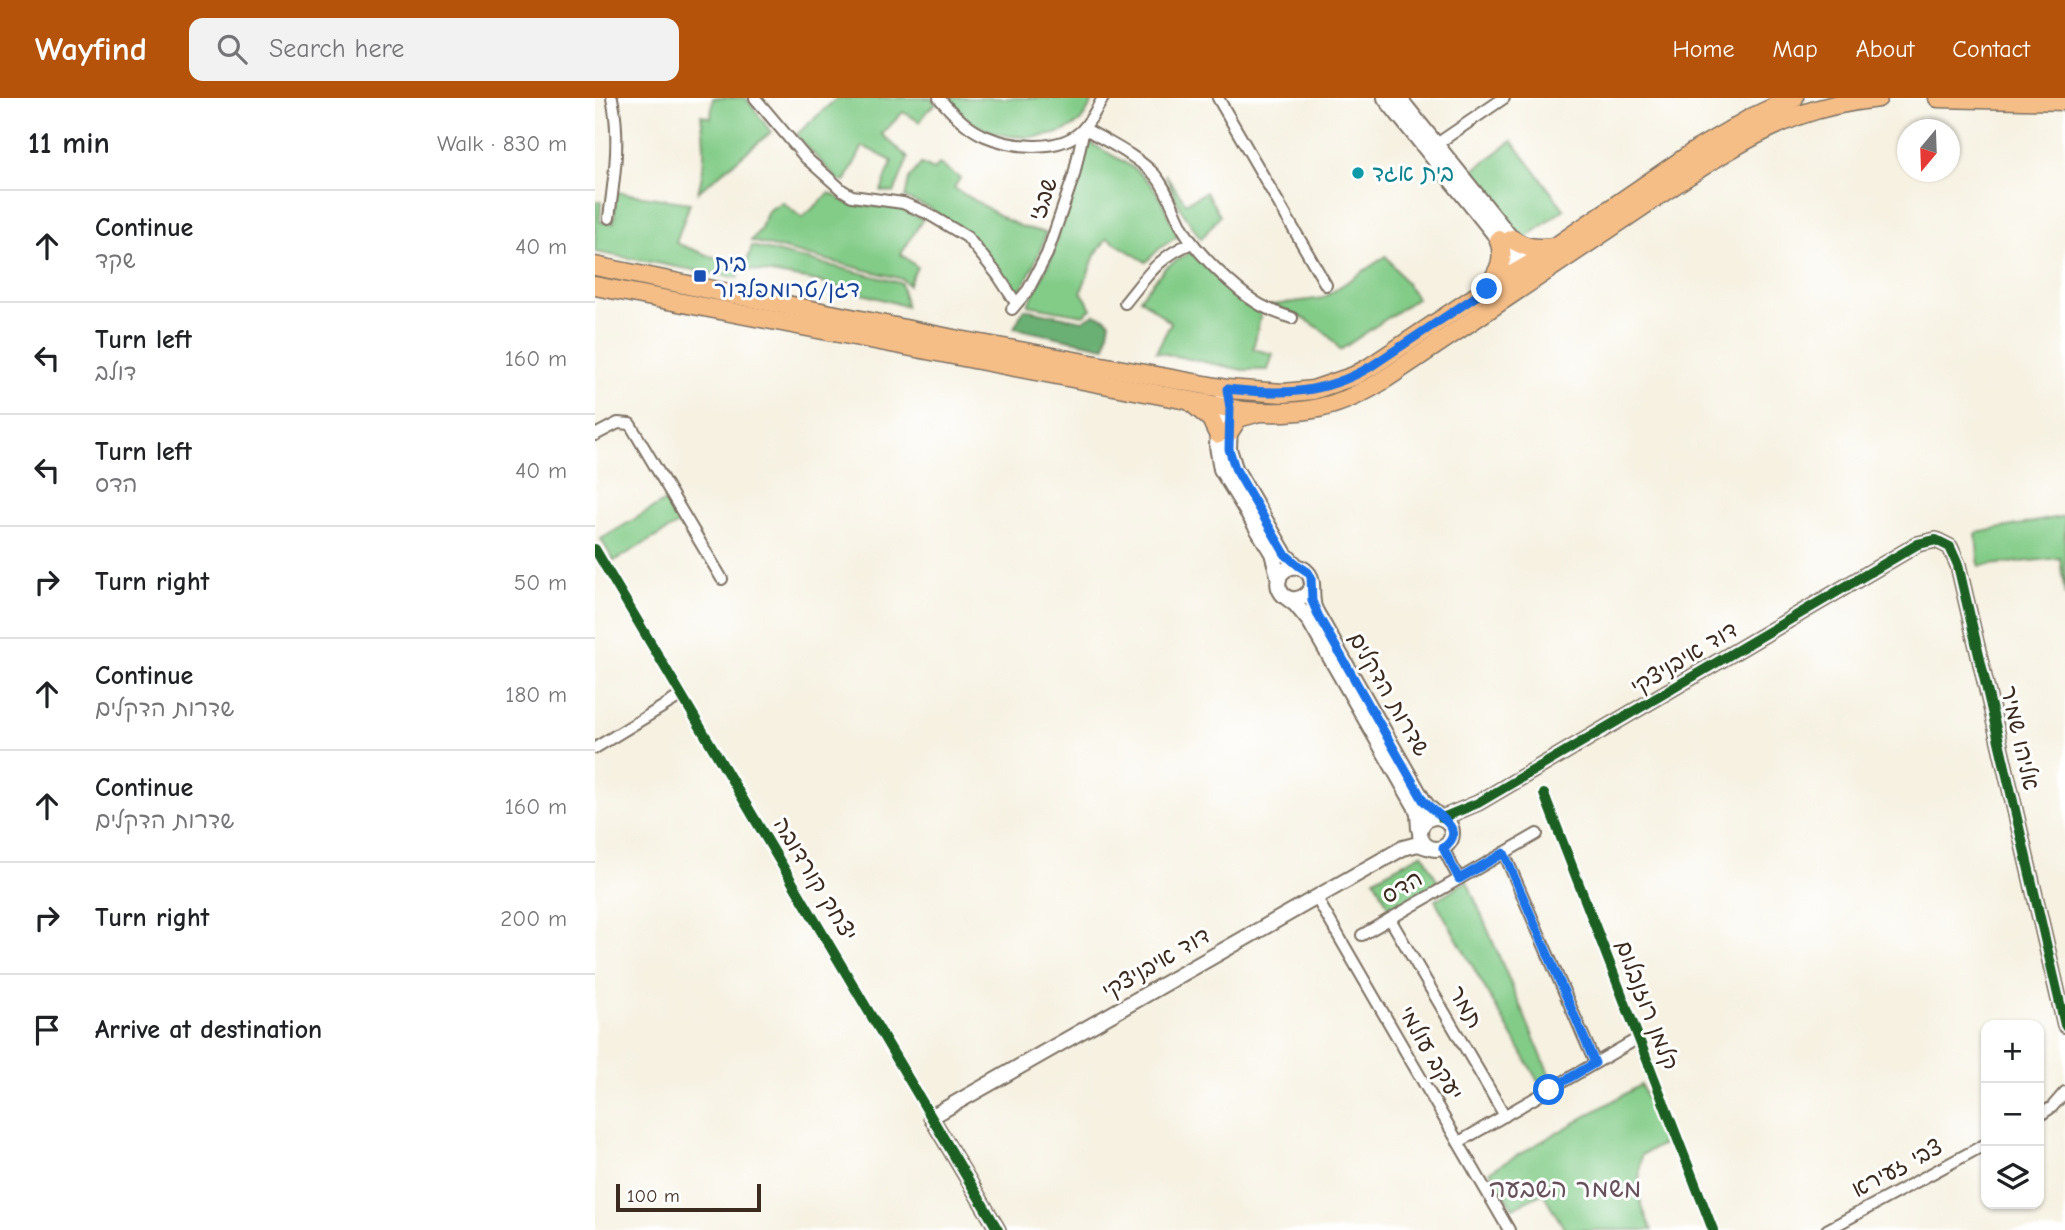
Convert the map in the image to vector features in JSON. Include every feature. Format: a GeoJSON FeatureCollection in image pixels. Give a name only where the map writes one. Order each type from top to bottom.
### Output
{"type":"FeatureCollection","features":[{"type":"Feature","properties":{"kind":"main road"},"geometry":{"type":"LineString","coordinates":[[595,286],[1225,407],[1289,414],[1311,410],[1360,394],[1527,271],[1554,247],[1725,132],[1794,98]]}},
{"type":"Feature","properties":{"kind":"main road"},"geometry":{"type":"LineString","coordinates":[[595,266],[959,340],[1227,389],[1285,393],[1313,390],[1354,376],[1370,367],[1487,289],[1527,271],[1759,134],[1801,114],[1828,106],[1878,98]]}},
{"type":"Feature","properties":{"kind":"main road"},"geometry":{"type":"LineString","coordinates":[[1938,98],[2065,101]]}},
{"type":"Feature","properties":{"kind":"main road"},"geometry":{"type":"LineString","coordinates":[[1487,289],[1501,265],[1505,239],[1526,248],[1554,247]]}},
{"type":"Feature","properties":{"kind":"main road"},"geometry":{"type":"LineString","coordinates":[[1188,400],[1223,433],[1238,418],[1260,412]]}},
{"type":"Feature","properties":{"kind":"street"},"geometry":{"type":"LineString","coordinates":[[609,218],[617,155],[616,117],[612,98]]}},
{"type":"Feature","properties":{"kind":"street","name":"שבזי"},"geometry":{"type":"LineString","coordinates":[[755,98],[805,156],[842,190],[852,196],[903,203],[925,212],[967,237],[983,255],[1014,306],[1028,290],[1047,254],[1074,175],[1084,128],[1103,98]]}},
{"type":"Feature","properties":{"kind":"street"},"geometry":{"type":"LineString","coordinates":[[939,98],[965,123],[983,135],[997,140],[1020,145],[1054,144],[1084,128],[1141,162],[1162,185],[1192,243],[1244,294],[1270,310],[1292,318]]}},
{"type":"Feature","properties":{"kind":"street"},"geometry":{"type":"LineString","coordinates":[[1218,98],[1326,285]]}},
{"type":"Feature","properties":{"kind":"street"},"geometry":{"type":"LineString","coordinates":[[1385,98],[1432,148],[1505,239],[1527,271]]}},
{"type":"Feature","properties":{"kind":"street"},"geometry":{"type":"LineString","coordinates":[[1399,98],[1432,148]]}},
{"type":"Feature","properties":{"kind":"street"},"geometry":{"type":"LineString","coordinates":[[1432,148],[1504,98]]}},
{"type":"Feature","properties":{"kind":"street"},"geometry":{"type":"LineString","coordinates":[[1125,303],[1163,258],[1173,250],[1192,243]]}},
{"type":"Feature","properties":{"kind":"street"},"geometry":{"type":"LineString","coordinates":[[1223,433],[1239,477],[1285,554],[1311,577],[1312,587],[1303,598],[1287,598],[1280,590],[1277,565],[1272,553],[1221,468],[1218,458],[1227,389]]}},
{"type":"Feature","properties":{"kind":"street"},"geometry":{"type":"LineString","coordinates":[[595,435],[618,423],[631,424],[722,579]]}},
{"type":"Feature","properties":{"kind":"street","name":"דוד איבניצקי"},"geometry":{"type":"LineString","coordinates":[[1441,817],[1478,803],[1918,544],[1936,540],[1947,545]]}},
{"type":"Feature","properties":{"kind":"street","name":"אליהו שמיר"},"geometry":{"type":"LineString","coordinates":[[1947,545],[1954,552],[1958,565],[2065,1026]]}},
{"type":"Feature","properties":{"kind":"street","name":"יצחק קורדובה"},"geometry":{"type":"LineString","coordinates":[[595,549],[999,1230]]}},
{"type":"Feature","properties":{"kind":"street"},"geometry":{"type":"LineString","coordinates":[[1279,579],[1288,568],[1299,566]]}},
{"type":"Feature","properties":{"kind":"street","name":"שדרות הדקלים"},"geometry":{"type":"LineString","coordinates":[[1312,587],[1312,601],[1319,617],[1423,800],[1441,817]]}},
{"type":"Feature","properties":{"kind":"street","name":"שדרות הדקלים"},"geometry":{"type":"LineString","coordinates":[[1287,598],[1302,611],[1323,645],[1415,806],[1419,830]]}},
{"type":"Feature","properties":{"kind":"street"},"geometry":{"type":"LineString","coordinates":[[595,748],[682,695]]}},
{"type":"Feature","properties":{"kind":"street","name":"קלמן רוזנבלום"},"geometry":{"type":"LineString","coordinates":[[1543,794],[1713,1230]]}},
{"type":"Feature","properties":{"kind":"street","name":"דוד איבניצקי"},"geometry":{"type":"LineString","coordinates":[[1452,834],[1478,803]]}},
{"type":"Feature","properties":{"kind":"street"},"geometry":{"type":"LineString","coordinates":[[1441,817],[1451,826],[1450,841],[1443,848],[1427,847],[1420,839],[1419,830],[1427,819],[1441,817]]}},
{"type":"Feature","properties":{"kind":"street","name":"דוד איבניצקי"},"geometry":{"type":"LineString","coordinates":[[1403,848],[1419,830]]}},
{"type":"Feature","properties":{"kind":"street","name":"הדס"},"geometry":{"type":"LineString","coordinates":[[1361,935],[1537,834]]}},
{"type":"Feature","properties":{"kind":"street","name":"דוד איבניצקי"},"geometry":{"type":"LineString","coordinates":[[932,1117],[1403,848],[1418,844],[1427,847]]}},
{"type":"Feature","properties":{"kind":"street"},"geometry":{"type":"LineString","coordinates":[[1443,848],[1459,879]]}},
{"type":"Feature","properties":{"kind":"street"},"geometry":{"type":"LineString","coordinates":[[1504,853],[1595,1063]]}},
{"type":"Feature","properties":{"kind":"street","name":"יעקב עולמי"},"geometry":{"type":"LineString","coordinates":[[1316,897],[1509,1230]]}},
{"type":"Feature","properties":{"kind":"street","name":"תמר"},"geometry":{"type":"LineString","coordinates":[[1390,919],[1505,1116]]}},
{"type":"Feature","properties":{"kind":"street"},"geometry":{"type":"LineString","coordinates":[[1459,1142],[1637,1039]]}},
{"type":"Feature","properties":{"kind":"street"},"geometry":{"type":"LineString","coordinates":[[2044,1112],[2065,1092]]}},
{"type":"Feature","properties":{"kind":"street"},"geometry":{"type":"LineString","coordinates":[[2044,1114],[2065,1109]]}},
{"type":"Feature","properties":{"kind":"street","name":"צבי זעירא"},"geometry":{"type":"LineString","coordinates":[[1827,1230],[1982,1146]]}},
{"type":"Feature","properties":{"kind":"green space"},"geometry":{"type":"Polygon","coordinates":[[[713,98],[746,98],[771,132],[698,192],[704,154],[701,115],[711,118],[713,98]]]}},
{"type":"Feature","properties":{"kind":"green space"},"geometry":{"type":"Polygon","coordinates":[[[837,98],[931,98],[936,104],[920,122],[903,112],[882,134],[908,158],[894,193],[881,191],[892,161],[863,146],[845,182],[838,180],[796,135],[837,98]]]}},
{"type":"Feature","properties":{"kind":"green space"},"geometry":{"type":"Polygon","coordinates":[[[946,98],[1095,98],[1082,119],[1070,128],[1043,136],[1028,137],[986,130],[971,121],[946,98]]]}},
{"type":"Feature","properties":{"kind":"green space"},"geometry":{"type":"Polygon","coordinates":[[[1512,141],[1564,209],[1522,241],[1471,172],[1512,141]]]}},
{"type":"Feature","properties":{"kind":"green space"},"geometry":{"type":"Polygon","coordinates":[[[1089,142],[1125,163],[1151,184],[1178,236],[1146,262],[1107,238],[1095,255],[1081,292],[1091,309],[1083,315],[1028,305],[1053,255],[1089,142]]]}},
{"type":"Feature","properties":{"kind":"green space"},"geometry":{"type":"Polygon","coordinates":[[[921,164],[934,170],[939,164],[960,178],[954,188],[1007,220],[1046,233],[1034,265],[1017,295],[967,234],[929,208],[905,198],[909,179],[921,164]]]}},
{"type":"Feature","properties":{"kind":"green space"},"geometry":{"type":"Polygon","coordinates":[[[1165,174],[1186,203],[1206,192],[1220,216],[1201,239],[1180,208],[1165,174]]]}},
{"type":"Feature","properties":{"kind":"green space"},"geometry":{"type":"Polygon","coordinates":[[[616,192],[690,203],[676,243],[740,268],[738,278],[595,252],[595,201],[601,201],[600,222],[614,223],[616,192]]]}},
{"type":"Feature","properties":{"kind":"green space"},"geometry":{"type":"Polygon","coordinates":[[[830,193],[851,205],[898,208],[923,219],[901,254],[917,267],[908,285],[902,279],[751,241],[760,230],[768,211],[782,202],[802,218],[830,193]]]}},
{"type":"Feature","properties":{"kind":"green space"},"geometry":{"type":"Polygon","coordinates":[[[752,246],[901,283],[906,306],[813,280],[745,269],[752,246]]]}},
{"type":"Feature","properties":{"kind":"green space"},"geometry":{"type":"Polygon","coordinates":[[[1190,252],[1261,314],[1253,349],[1273,354],[1268,370],[1243,370],[1156,352],[1171,323],[1140,298],[1165,268],[1190,252]]]}},
{"type":"Feature","properties":{"kind":"green space"},"geometry":{"type":"Polygon","coordinates":[[[1386,256],[1417,298],[1340,350],[1319,328],[1273,305],[1323,298],[1386,256]]]}},
{"type":"Feature","properties":{"kind":"green space"},"geometry":{"type":"Polygon","coordinates":[[[1024,309],[1083,321],[1094,314],[1105,318],[1110,322],[1105,347],[1014,328],[1024,309]]]}},
{"type":"Feature","properties":{"kind":"green space"},"geometry":{"type":"Polygon","coordinates":[[[667,500],[680,523],[614,561],[601,539],[667,500]]]}},
{"type":"Feature","properties":{"kind":"green space"},"geometry":{"type":"Polygon","coordinates":[[[2065,516],[2065,596],[2060,558],[1979,566],[1976,533],[2065,516]]]}},
{"type":"Feature","properties":{"kind":"green space"},"geometry":{"type":"Polygon","coordinates":[[[1423,853],[1439,884],[1390,909],[1374,879],[1423,853]]]}},
{"type":"Feature","properties":{"kind":"green space"},"geometry":{"type":"Polygon","coordinates":[[[1467,881],[1550,1076],[1539,1083],[1435,900],[1467,881]]]}},
{"type":"Feature","properties":{"kind":"green space"},"geometry":{"type":"Polygon","coordinates":[[[1641,1085],[1665,1143],[1641,1155],[1639,1193],[1652,1230],[1562,1230],[1564,1228],[1543,1193],[1513,1208],[1490,1171],[1641,1085]]]}},
{"type":"Feature","properties":{"kind":"cycle path"},"geometry":{"type":"LineString","coordinates":[[1442,818],[1478,803],[1918,544],[1936,540],[1950,547],[1958,565],[2065,1025]]}},
{"type":"Feature","properties":{"kind":"cycle path"},"geometry":{"type":"LineString","coordinates":[[595,549],[998,1230]]}},
{"type":"Feature","properties":{"kind":"cycle path"},"geometry":{"type":"LineString","coordinates":[[1544,794],[1713,1230]]}},
{"type":"Feature","properties":{"kind":"place","name":"בית אגד"},"geometry":{"type":"Point","coordinates":[1358,173]}},
{"type":"Feature","properties":{"kind":"place","name":"בית דגן/טרומפלדור"},"geometry":{"type":"Point","coordinates":[700,276]}},
{"type":"Feature","properties":{"kind":"district","name":"משמר השבעה"},"geometry":{"type":"Point","coordinates":[1565,1189]}},
{"type":"Feature","properties":{"kind":"route"},"geometry":{"type":"LineString","coordinates":[[1487,289],[1354,376],[1313,390],[1285,393],[1227,389],[1230,408],[1228,437],[1229,449],[1239,477],[1285,554],[1304,568],[1311,577],[1314,608],[1423,800],[1451,826],[1452,836],[1443,848],[1459,879],[1504,853],[1595,1063],[1549,1090]]}}]}
